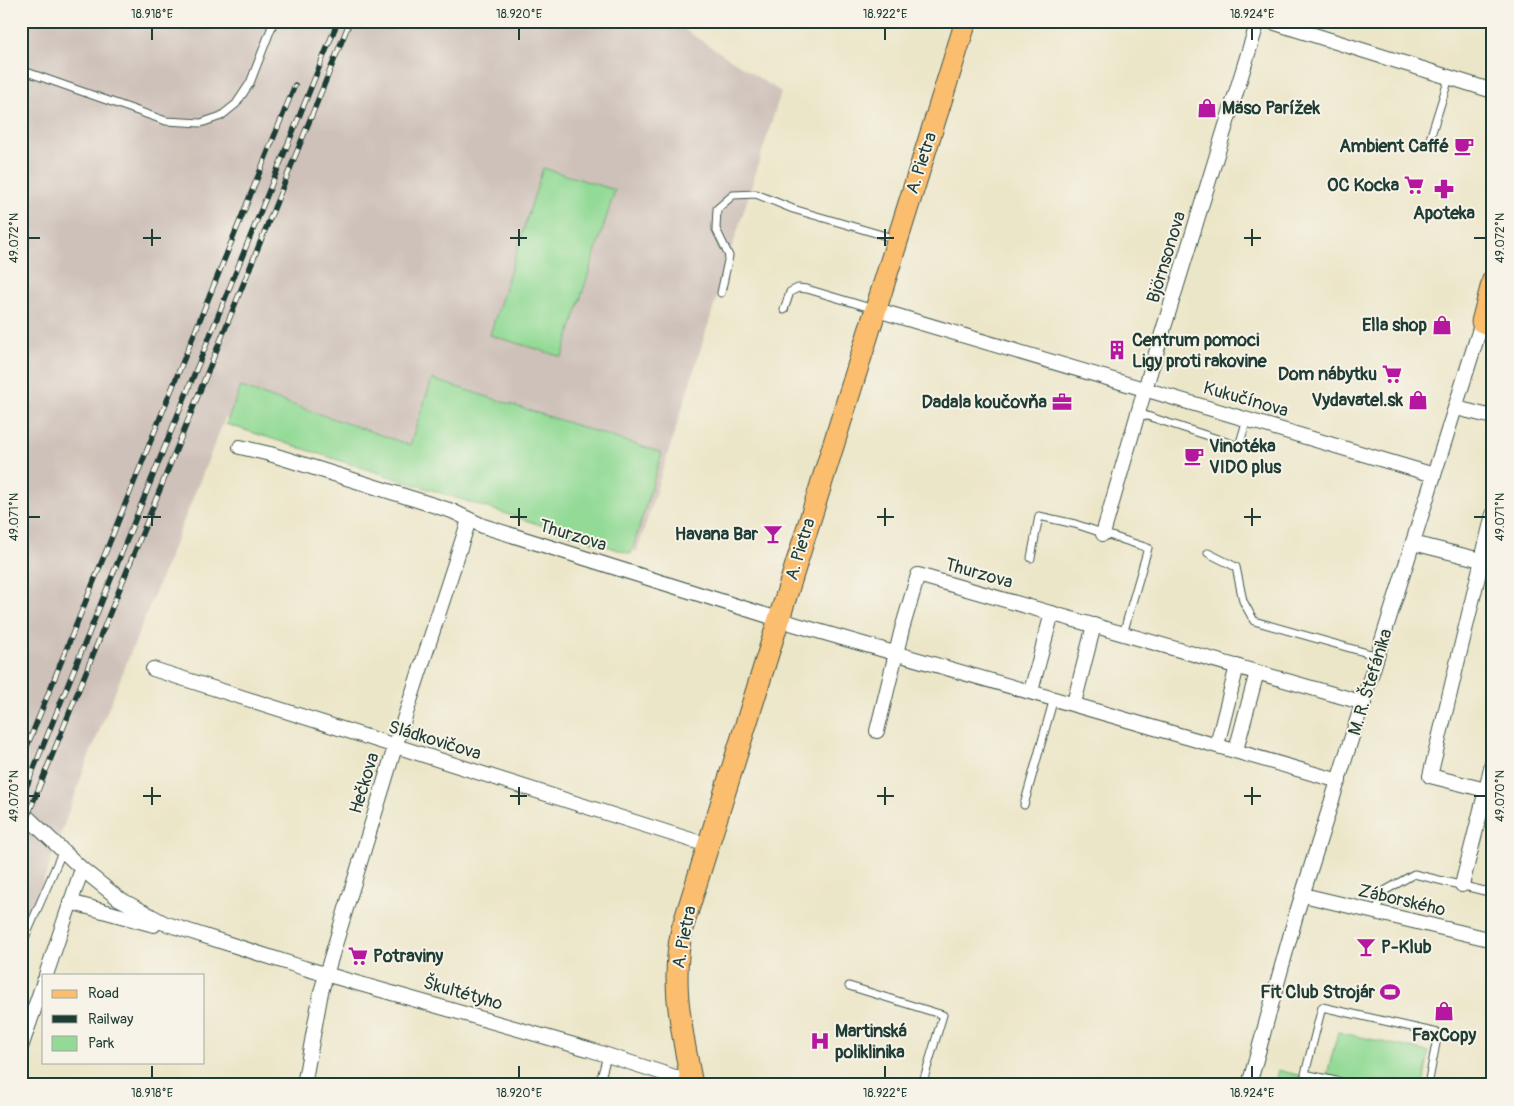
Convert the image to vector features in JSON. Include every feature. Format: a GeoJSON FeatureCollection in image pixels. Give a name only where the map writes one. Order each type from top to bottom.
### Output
{"type":"FeatureCollection","features":[{"type":"Feature","properties":{"kind":"main road","name":"A. Pietra"},"geometry":{"type":"LineString","coordinates":[[694,1084],[679,1022],[676,964],[682,929],[874,309],[966,21]]}},
{"type":"Feature","properties":{"kind":"main road","name":"M. R. Štefánika"},"geometry":{"type":"LineString","coordinates":[[1488,324],[1493,280]]}},
{"type":"Feature","properties":{"kind":"street","name":"Björnsonova"},"geometry":{"type":"LineString","coordinates":[[1103,534],[1145,389],[1258,21]]}},
{"type":"Feature","properties":{"kind":"street"},"geometry":{"type":"LineString","coordinates":[[1269,21],[1307,27],[1449,78],[1493,91]]}},
{"type":"Feature","properties":{"kind":"street","name":"Kukučínova"},"geometry":{"type":"LineString","coordinates":[[874,309],[1434,476]]}},
{"type":"Feature","properties":{"kind":"street","name":"M. R. Štefánika"},"geometry":{"type":"LineString","coordinates":[[1249,1085],[1303,895],[1434,476],[1456,408],[1488,324]]}},
{"type":"Feature","properties":{"kind":"street"},"geometry":{"type":"LineString","coordinates":[[1456,408],[1493,417]]}},
{"type":"Feature","properties":{"kind":"street","name":"Thurzova"},"geometry":{"type":"LineString","coordinates":[[240,447],[270,454],[452,511],[469,520],[778,619],[896,654],[1054,697],[1339,781]]}},
{"type":"Feature","properties":{"kind":"street"},"geometry":{"type":"LineString","coordinates":[[1486,790],[1430,776],[1487,561],[1493,514]]}},
{"type":"Feature","properties":{"kind":"street","name":"Hečkova"},"geometry":{"type":"LineString","coordinates":[[304,1085],[327,972],[395,746],[469,520]]}},
{"type":"Feature","properties":{"kind":"street"},"geometry":{"type":"LineString","coordinates":[[1413,543],[1487,561]]}},
{"type":"Feature","properties":{"kind":"street","name":"Thurzova"},"geometry":{"type":"LineString","coordinates":[[877,732],[918,575],[1364,703]]}},
{"type":"Feature","properties":{"kind":"street"},"geometry":{"type":"LineString","coordinates":[[1031,691],[1052,613]]}},
{"type":"Feature","properties":{"kind":"street"},"geometry":{"type":"LineString","coordinates":[[1074,703],[1094,625]]}},
{"type":"Feature","properties":{"kind":"street"},"geometry":{"type":"LineString","coordinates":[[1216,745],[1237,666]]}},
{"type":"Feature","properties":{"kind":"street","name":"Sládkovičova"},"geometry":{"type":"LineString","coordinates":[[153,670],[707,844]]}},
{"type":"Feature","properties":{"kind":"street"},"geometry":{"type":"LineString","coordinates":[[1236,750],[1257,672]]}},
{"type":"Feature","properties":{"kind":"street"},"geometry":{"type":"LineString","coordinates":[[1462,885],[1493,760]]}},
{"type":"Feature","properties":{"kind":"street","name":"Škultétyho"},"geometry":{"type":"LineString","coordinates":[[21,811],[82,869],[134,908],[188,932]]}},
{"type":"Feature","properties":{"kind":"street"},"geometry":{"type":"LineString","coordinates":[[46,974],[82,869]]}},
{"type":"Feature","properties":{"kind":"street","name":"Záborského"},"geometry":{"type":"LineString","coordinates":[[1303,895],[1493,940]]}},
{"type":"Feature","properties":{"kind":"street","name":"Škultétyho"},"geometry":{"type":"LineString","coordinates":[[70,902],[188,932],[327,972],[694,1084]]}},
{"type":"Feature","properties":{"kind":"street"},"geometry":{"type":"LineString","coordinates":[[21,1047],[42,987]]}},
{"type":"Feature","properties":{"kind":"lane"},"geometry":{"type":"LineString","coordinates":[[21,70],[166,121],[201,123],[221,116],[236,104],[250,83],[274,21]]}},
{"type":"Feature","properties":{"kind":"lane"},"geometry":{"type":"LineString","coordinates":[[1428,145],[1449,78]]}},
{"type":"Feature","properties":{"kind":"lane"},"geometry":{"type":"LineString","coordinates":[[721,293],[729,256],[716,229],[718,209],[733,195],[756,194],[793,209],[896,240]]}},
{"type":"Feature","properties":{"kind":"lane"},"geometry":{"type":"LineString","coordinates":[[784,310],[790,292],[798,288],[874,309]]}},
{"type":"Feature","properties":{"kind":"lane"},"geometry":{"type":"LineString","coordinates":[[1138,413],[1239,446],[1247,419]]}},
{"type":"Feature","properties":{"kind":"lane"},"geometry":{"type":"LineString","coordinates":[[1031,558],[1039,516],[1075,524],[1148,548],[1123,634]]}},
{"type":"Feature","properties":{"kind":"lane"},"geometry":{"type":"LineString","coordinates":[[1208,553],[1236,567],[1243,600],[1254,621],[1378,656]]}},
{"type":"Feature","properties":{"kind":"lane"},"geometry":{"type":"LineString","coordinates":[[1024,805],[1054,697]]}},
{"type":"Feature","properties":{"kind":"lane"},"geometry":{"type":"LineString","coordinates":[[21,947],[63,850]]}},
{"type":"Feature","properties":{"kind":"lane"},"geometry":{"type":"LineString","coordinates":[[1377,914],[1381,893],[1414,874],[1493,894]]}},
{"type":"Feature","properties":{"kind":"lane"},"geometry":{"type":"LineString","coordinates":[[849,986],[943,1015],[922,1085]]}},
{"type":"Feature","properties":{"kind":"lane"},"geometry":{"type":"LineString","coordinates":[[1352,1085],[1305,1074],[1322,1007],[1438,1034],[1428,1085]]}},
{"type":"Feature","properties":{"kind":"lane"},"geometry":{"type":"LineString","coordinates":[[599,1085],[607,1056]]}},
{"type":"Feature","properties":{"kind":"shaded area"},"geometry":{"type":"Polygon","coordinates":[[[21,21],[671,21],[781,92],[637,552],[225,418],[86,764],[21,943],[21,21]]]}},
{"type":"Feature","properties":{"kind":"green space"},"geometry":{"type":"Polygon","coordinates":[[[543,168],[615,190],[562,357],[490,335],[543,168]]]}},
{"type":"Feature","properties":{"kind":"green space"},"geometry":{"type":"Polygon","coordinates":[[[432,379],[662,453],[631,554],[226,424],[241,387],[410,445],[432,379]]]}},
{"type":"Feature","properties":{"kind":"green space"},"geometry":{"type":"Polygon","coordinates":[[[1338,1032],[1429,1052],[1423,1085],[1274,1085],[1278,1070],[1325,1082],[1338,1032]]]}},
{"type":"Feature","properties":{"kind":"railway"},"geometry":{"type":"LineString","coordinates":[[21,800],[338,21]]}},
{"type":"Feature","properties":{"kind":"railway"},"geometry":{"type":"LineString","coordinates":[[21,832],[350,21]]}},
{"type":"Feature","properties":{"kind":"railway"},"geometry":{"type":"LineString","coordinates":[[21,761],[295,85]]}},
{"type":"Feature","properties":{"kind":"place","name":"Mäso Parížek"},"geometry":{"type":"Point","coordinates":[1207,108]}},
{"type":"Feature","properties":{"kind":"place","name":"Ambient Caffé"},"geometry":{"type":"Point","coordinates":[1464,146]}},
{"type":"Feature","properties":{"kind":"place","name":"OC Kocka"},"geometry":{"type":"Point","coordinates":[1414,185]}},
{"type":"Feature","properties":{"kind":"place","name":"Apoteka"},"geometry":{"type":"Point","coordinates":[1444,189]}},
{"type":"Feature","properties":{"kind":"place","name":"Ella shop"},"geometry":{"type":"Point","coordinates":[1442,325]}},
{"type":"Feature","properties":{"kind":"place","name":"Centrum pomoci Ligy proti rakovine"},"geometry":{"type":"Point","coordinates":[1117,350]}},
{"type":"Feature","properties":{"kind":"place","name":"Dom nábytku"},"geometry":{"type":"Point","coordinates":[1392,374]}},
{"type":"Feature","properties":{"kind":"place","name":"Vydavatel.sk"},"geometry":{"type":"Point","coordinates":[1418,400]}},
{"type":"Feature","properties":{"kind":"place","name":"Dadala koučovňa"},"geometry":{"type":"Point","coordinates":[1062,402]}},
{"type":"Feature","properties":{"kind":"place","name":"Vinotéka VIDO plus"},"geometry":{"type":"Point","coordinates":[1194,456]}},
{"type":"Feature","properties":{"kind":"place","name":"Havana Bar"},"geometry":{"type":"Point","coordinates":[773,534]}},
{"type":"Feature","properties":{"kind":"place","name":"P-Klub"},"geometry":{"type":"Point","coordinates":[1366,947]}},
{"type":"Feature","properties":{"kind":"place","name":"Potraviny"},"geometry":{"type":"Point","coordinates":[358,956]}},
{"type":"Feature","properties":{"kind":"place","name":"Fit Club Strojár"},"geometry":{"type":"Point","coordinates":[1390,992]}},
{"type":"Feature","properties":{"kind":"place","name":"FaxCopy"},"geometry":{"type":"Point","coordinates":[1444,1011]}},
{"type":"Feature","properties":{"kind":"place","name":"Martinská poliklinika"},"geometry":{"type":"Point","coordinates":[820,1041]}}]}
